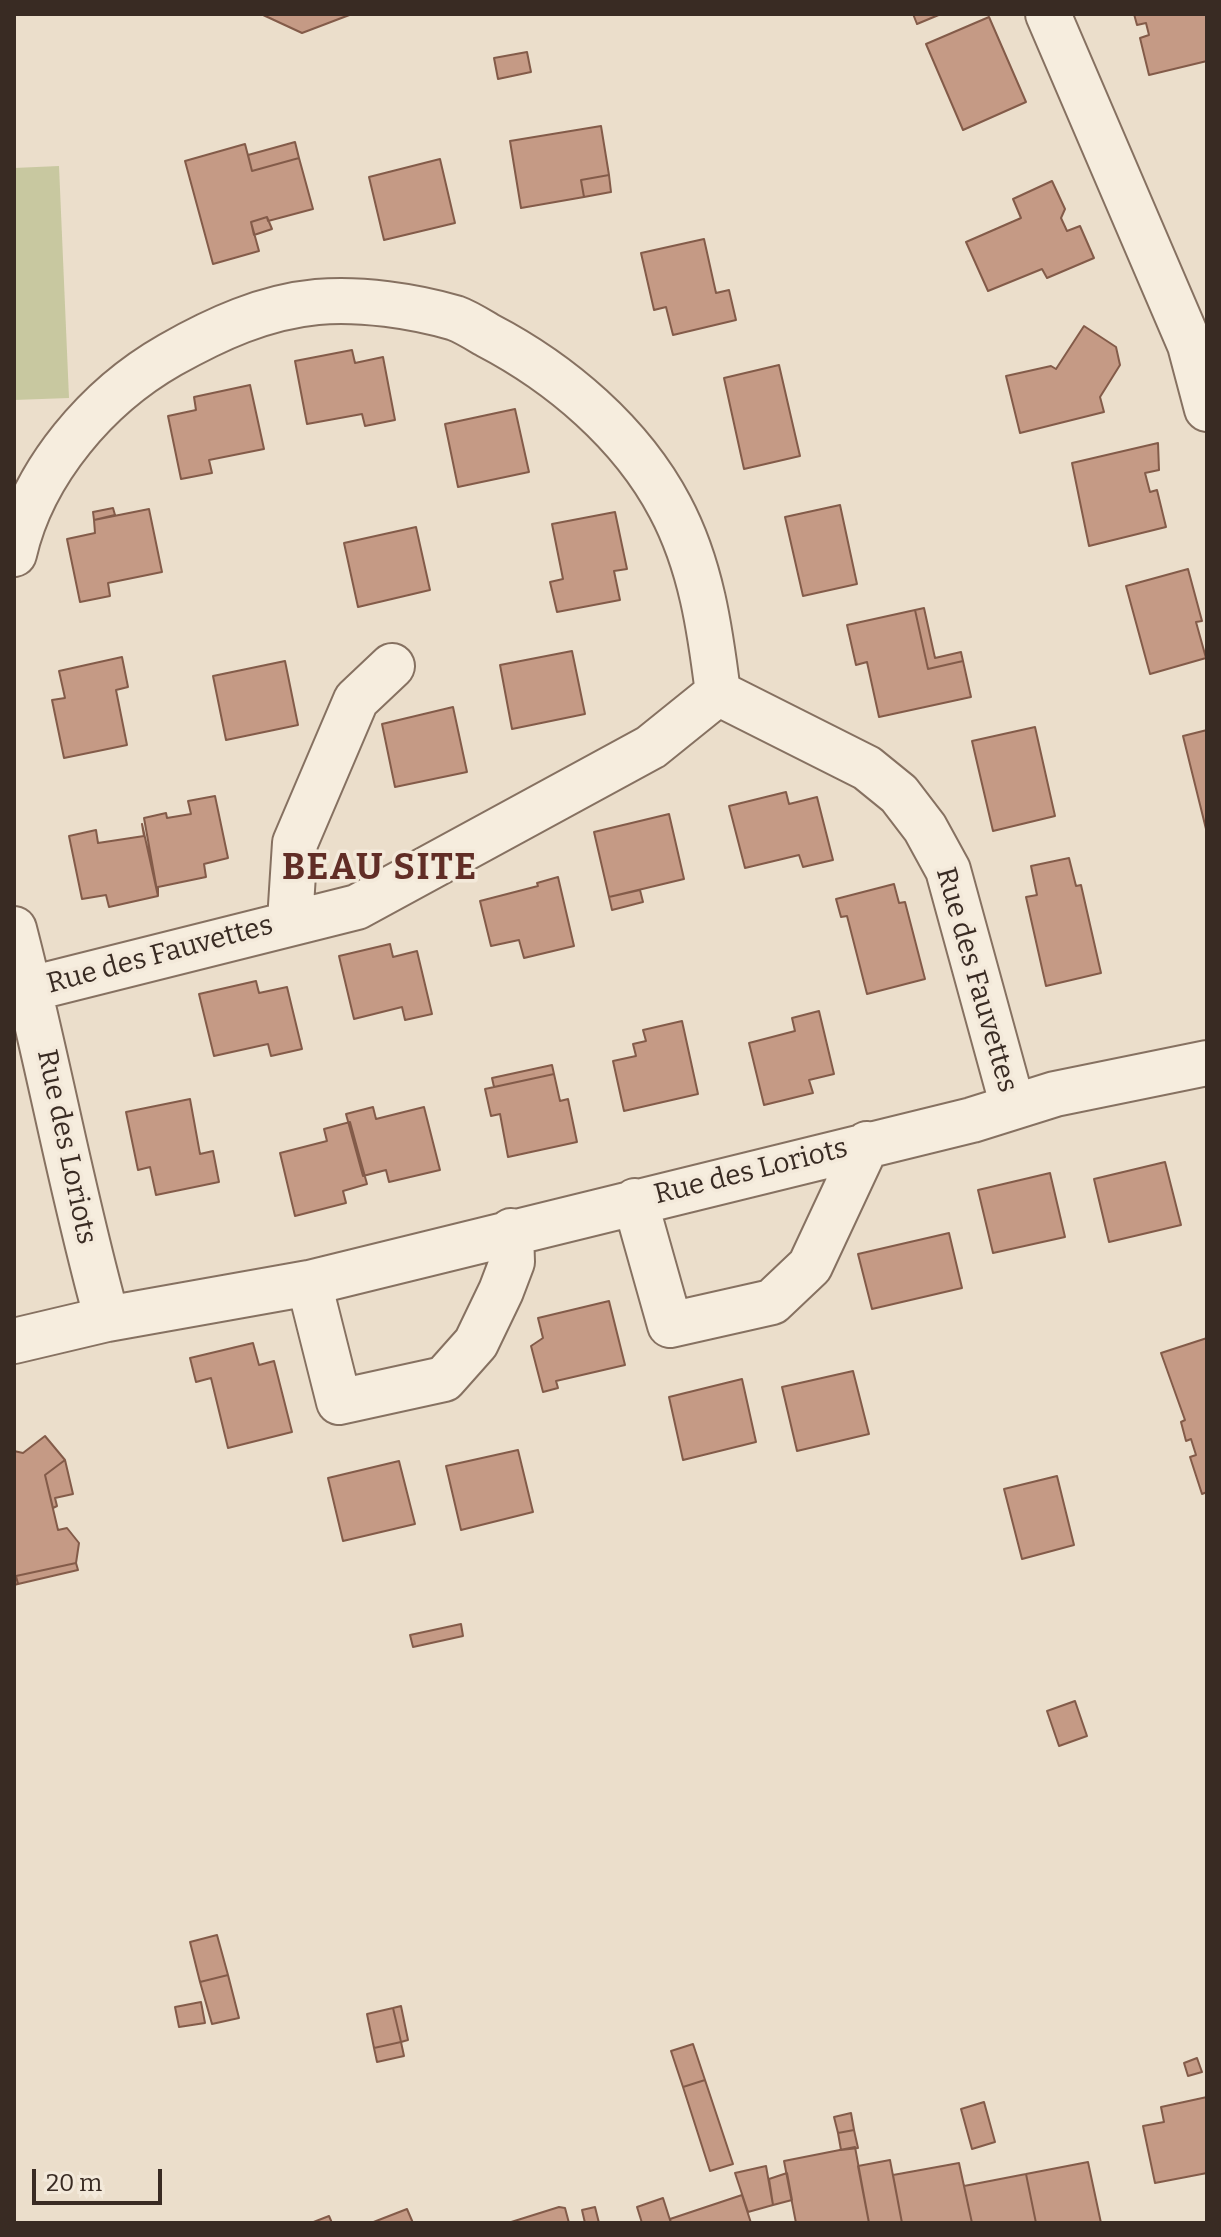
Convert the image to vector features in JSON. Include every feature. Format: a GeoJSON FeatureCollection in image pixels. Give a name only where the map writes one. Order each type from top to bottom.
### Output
{"type":"FeatureCollection","features":[{"type":"Feature","properties":{"kind":"street"},"geometry":{"type":"LineString","coordinates":[[1048,14],[1198,343],[1207,409]]}},
{"type":"Feature","properties":{"kind":"street"},"geometry":{"type":"LineString","coordinates":[[14,554],[52,469],[97,409],[144,370],[201,338],[256,314],[318,302],[386,305],[457,319],[523,353],[579,395],[631,452],[669,506],[695,569],[710,625],[718,693]]}},
{"type":"Feature","properties":{"kind":"street","name":"Rue des Fauvettes"},"geometry":{"type":"LineString","coordinates":[[290,921],[295,843],[356,700],[392,666]]}},
{"type":"Feature","properties":{"kind":"street","name":"Rue des Fauvettes"},"geometry":{"type":"LineString","coordinates":[[30,989],[290,921],[357,907],[651,747],[718,693],[867,768],[899,794],[925,828],[948,870],[1013,1107]]}},
{"type":"Feature","properties":{"kind":"street","name":"Rue des Loriots"},"geometry":{"type":"LineString","coordinates":[[14,929],[42,1033],[75,1202],[107,1319]]}},
{"type":"Feature","properties":{"kind":"street","name":"Rue des Loriots"},"geometry":{"type":"LineString","coordinates":[[14,1341],[107,1319],[309,1283],[1055,1094],[1203,1070]]}},
{"type":"Feature","properties":{"kind":"street","name":"Rue des Loriots"},"geometry":{"type":"LineString","coordinates":[[635,1201],[670,1325],[772,1302],[810,1266],[867,1144]]}},
{"type":"Feature","properties":{"kind":"street"},"geometry":{"type":"LineString","coordinates":[[309,1283],[339,1402],[444,1379],[476,1343],[501,1291],[512,1262],[511,1231]]}},
{"type":"Feature","properties":{"kind":"green space"},"geometry":{"type":"Polygon","coordinates":[[[59,166],[69,398],[14,400],[14,168],[59,166]]]}},
{"type":"Feature","properties":{"kind":"building"},"geometry":{"type":"Polygon","coordinates":[[[261,14],[352,14],[302,33],[261,14]]]}},
{"type":"Feature","properties":{"kind":"building"},"geometry":{"type":"Polygon","coordinates":[[[913,14],[941,14],[917,24],[913,14]]]}},
{"type":"Feature","properties":{"kind":"building"},"geometry":{"type":"Polygon","coordinates":[[[1134,14],[1207,14],[1207,61],[1149,75],[1140,38],[1149,35],[1146,23],[1137,25],[1134,14]]]}},
{"type":"Feature","properties":{"kind":"building"},"geometry":{"type":"Polygon","coordinates":[[[989,17],[1026,102],[963,130],[926,44],[989,17]]]}},
{"type":"Feature","properties":{"kind":"building"},"geometry":{"type":"Polygon","coordinates":[[[527,52],[531,72],[498,79],[494,58],[527,52]]]}},
{"type":"Feature","properties":{"kind":"building"},"geometry":{"type":"Polygon","coordinates":[[[601,126],[609,175],[581,180],[584,197],[521,208],[510,141],[601,126]]]}},
{"type":"Feature","properties":{"kind":"building"},"geometry":{"type":"Polygon","coordinates":[[[295,142],[299,158],[252,171],[248,155],[295,142]]]}},
{"type":"Feature","properties":{"kind":"building"},"geometry":{"type":"Polygon","coordinates":[[[245,144],[252,171],[299,158],[313,209],[268,221],[267,217],[251,222],[259,251],[213,264],[185,161],[245,144]]]}},
{"type":"Feature","properties":{"kind":"building"},"geometry":{"type":"Polygon","coordinates":[[[440,159],[455,223],[384,240],[369,177],[440,159]]]}},
{"type":"Feature","properties":{"kind":"building"},"geometry":{"type":"Polygon","coordinates":[[[609,175],[611,192],[584,197],[581,180],[609,175]]]}},
{"type":"Feature","properties":{"kind":"building"},"geometry":{"type":"Polygon","coordinates":[[[1052,181],[1065,209],[1061,218],[1067,231],[1080,226],[1094,258],[1047,278],[1042,269],[988,291],[966,242],[1021,218],[1013,199],[1052,181]]]}},
{"type":"Feature","properties":{"kind":"building"},"geometry":{"type":"Polygon","coordinates":[[[267,217],[272,229],[254,235],[251,222],[267,217]]]}},
{"type":"Feature","properties":{"kind":"building"},"geometry":{"type":"Polygon","coordinates":[[[704,239],[716,293],[729,290],[736,320],[673,335],[666,307],[654,310],[641,253],[704,239]]]}},
{"type":"Feature","properties":{"kind":"building"},"geometry":{"type":"Polygon","coordinates":[[[1084,326],[1116,347],[1120,365],[1100,397],[1104,412],[1020,433],[1006,376],[1051,366],[1056,369],[1084,326]]]}},
{"type":"Feature","properties":{"kind":"building"},"geometry":{"type":"Polygon","coordinates":[[[352,350],[355,363],[383,357],[395,420],[365,426],[362,414],[307,424],[295,361],[352,350]]]}},
{"type":"Feature","properties":{"kind":"building"},"geometry":{"type":"Polygon","coordinates":[[[779,365],[800,456],[744,469],[724,378],[779,365]]]}},
{"type":"Feature","properties":{"kind":"building"},"geometry":{"type":"Polygon","coordinates":[[[250,385],[264,449],[209,460],[212,473],[181,479],[168,416],[196,410],[194,397],[250,385]]]}},
{"type":"Feature","properties":{"kind":"building"},"geometry":{"type":"Polygon","coordinates":[[[515,409],[529,472],[458,487],[445,424],[515,409]]]}},
{"type":"Feature","properties":{"kind":"building"},"geometry":{"type":"Polygon","coordinates":[[[1158,443],[1159,470],[1145,473],[1150,492],[1157,490],[1166,527],[1089,546],[1072,463],[1158,443]]]}},
{"type":"Feature","properties":{"kind":"building"},"geometry":{"type":"Polygon","coordinates":[[[840,505],[857,584],[803,596],[785,517],[840,505]]]}},
{"type":"Feature","properties":{"kind":"building"},"geometry":{"type":"Polygon","coordinates":[[[113,508],[115,515],[94,520],[93,512],[113,508]]]}},
{"type":"Feature","properties":{"kind":"building"},"geometry":{"type":"Polygon","coordinates":[[[149,509],[162,572],[108,583],[110,596],[80,602],[67,539],[95,533],[94,520],[149,509]]]}},
{"type":"Feature","properties":{"kind":"building"},"geometry":{"type":"Polygon","coordinates":[[[615,512],[627,569],[614,571],[620,600],[557,612],[550,582],[563,579],[552,524],[615,512]]]}},
{"type":"Feature","properties":{"kind":"building"},"geometry":{"type":"Polygon","coordinates":[[[416,527],[430,590],[358,607],[344,543],[416,527]]]}},
{"type":"Feature","properties":{"kind":"building"},"geometry":{"type":"Polygon","coordinates":[[[1188,569],[1202,621],[1196,622],[1206,658],[1150,674],[1126,586],[1188,569]]]}},
{"type":"Feature","properties":{"kind":"building"},"geometry":{"type":"Polygon","coordinates":[[[924,608],[935,658],[961,652],[963,661],[928,669],[915,610],[924,608]]]}},
{"type":"Feature","properties":{"kind":"building"},"geometry":{"type":"Polygon","coordinates":[[[915,610],[928,669],[963,661],[971,697],[879,717],[867,662],[856,665],[847,625],[915,610]]]}},
{"type":"Feature","properties":{"kind":"building"},"geometry":{"type":"Polygon","coordinates":[[[572,651],[585,714],[512,729],[500,665],[572,651]]]}},
{"type":"Feature","properties":{"kind":"building"},"geometry":{"type":"Polygon","coordinates":[[[122,657],[128,687],[116,690],[127,745],[64,758],[52,700],[65,698],[59,671],[122,657]]]}},
{"type":"Feature","properties":{"kind":"building"},"geometry":{"type":"Polygon","coordinates":[[[285,661],[298,725],[226,740],[213,676],[285,661]]]}},
{"type":"Feature","properties":{"kind":"building"},"geometry":{"type":"Polygon","coordinates":[[[453,707],[467,772],[395,787],[382,724],[453,707]]]}},
{"type":"Feature","properties":{"kind":"building"},"geometry":{"type":"Polygon","coordinates":[[[1035,727],[1055,816],[993,831],[972,741],[1035,727]]]}},
{"type":"Feature","properties":{"kind":"building"},"geometry":{"type":"Polygon","coordinates":[[[1207,730],[1207,833],[1183,736],[1207,730]]]}},
{"type":"Feature","properties":{"kind":"building"},"geometry":{"type":"Polygon","coordinates":[[[786,792],[789,804],[817,797],[833,860],[803,867],[799,855],[745,868],[729,806],[786,792]]]}},
{"type":"Feature","properties":{"kind":"building"},"geometry":{"type":"Polygon","coordinates":[[[215,796],[228,858],[204,864],[206,877],[158,887],[158,896],[144,818],[166,813],[167,818],[191,814],[188,801],[215,796]]]}},
{"type":"Feature","properties":{"kind":"building"},"geometry":{"type":"Polygon","coordinates":[[[669,814],[684,879],[609,897],[594,832],[669,814]]]}},
{"type":"Feature","properties":{"kind":"building"},"geometry":{"type":"Polygon","coordinates":[[[142,824],[158,896],[109,907],[106,895],[82,899],[69,836],[96,830],[98,843],[144,836],[142,824]]]}},
{"type":"Feature","properties":{"kind":"building"},"geometry":{"type":"Polygon","coordinates":[[[1069,858],[1076,886],[1081,885],[1101,973],[1046,986],[1026,897],[1037,895],[1031,866],[1069,858]]]}},
{"type":"Feature","properties":{"kind":"building"},"geometry":{"type":"Polygon","coordinates":[[[558,877],[574,946],[524,958],[519,940],[491,946],[480,901],[538,886],[537,883],[558,877]]]}},
{"type":"Feature","properties":{"kind":"building"},"geometry":{"type":"Polygon","coordinates":[[[894,884],[899,903],[905,902],[925,979],[867,994],[847,916],[841,917],[836,899],[894,884]]]}},
{"type":"Feature","properties":{"kind":"building"},"geometry":{"type":"Polygon","coordinates":[[[640,890],[643,902],[612,910],[609,897],[640,890]]]}},
{"type":"Feature","properties":{"kind":"building"},"geometry":{"type":"Polygon","coordinates":[[[390,944],[393,957],[417,951],[432,1014],[405,1020],[402,1007],[354,1019],[339,956],[390,944]]]}},
{"type":"Feature","properties":{"kind":"building"},"geometry":{"type":"Polygon","coordinates":[[[256,981],[259,993],[287,987],[302,1049],[271,1056],[268,1044],[214,1056],[199,994],[256,981]]]}},
{"type":"Feature","properties":{"kind":"building"},"geometry":{"type":"Polygon","coordinates":[[[819,1011],[834,1074],[809,1080],[813,1093],[764,1105],[749,1043],[795,1031],[792,1018],[819,1011]]]}},
{"type":"Feature","properties":{"kind":"building"},"geometry":{"type":"Polygon","coordinates":[[[682,1021],[698,1094],[624,1111],[613,1061],[636,1056],[633,1044],[646,1041],[643,1030],[682,1021]]]}},
{"type":"Feature","properties":{"kind":"building"},"geometry":{"type":"Polygon","coordinates":[[[552,1065],[554,1074],[494,1087],[492,1078],[552,1065]]]}},
{"type":"Feature","properties":{"kind":"building"},"geometry":{"type":"Polygon","coordinates":[[[554,1074],[560,1101],[568,1099],[577,1142],[508,1157],[500,1114],[491,1116],[485,1089],[554,1074]]]}},
{"type":"Feature","properties":{"kind":"building"},"geometry":{"type":"Polygon","coordinates":[[[190,1099],[200,1154],[213,1151],[219,1182],[156,1195],[150,1167],[138,1170],[126,1112],[190,1099]]]}},
{"type":"Feature","properties":{"kind":"building"},"geometry":{"type":"Polygon","coordinates":[[[373,1107],[376,1119],[424,1107],[440,1170],[389,1182],[386,1170],[363,1176],[346,1114],[373,1107]]]}},
{"type":"Feature","properties":{"kind":"building"},"geometry":{"type":"Polygon","coordinates":[[[350,1122],[367,1184],[343,1191],[346,1203],[295,1216],[280,1153],[327,1141],[324,1129],[350,1122]]]}},
{"type":"Feature","properties":{"kind":"building"},"geometry":{"type":"Polygon","coordinates":[[[1165,1162],[1181,1225],[1109,1242],[1094,1179],[1165,1162]]]}},
{"type":"Feature","properties":{"kind":"building"},"geometry":{"type":"Polygon","coordinates":[[[1050,1173],[1065,1237],[993,1253],[978,1190],[1050,1173]]]}},
{"type":"Feature","properties":{"kind":"building"},"geometry":{"type":"Polygon","coordinates":[[[949,1233],[962,1288],[872,1309],[858,1254],[949,1233]]]}},
{"type":"Feature","properties":{"kind":"building"},"geometry":{"type":"Polygon","coordinates":[[[609,1301],[625,1365],[556,1381],[558,1388],[543,1392],[531,1346],[543,1338],[538,1318],[609,1301]]]}},
{"type":"Feature","properties":{"kind":"building"},"geometry":{"type":"Polygon","coordinates":[[[1207,1338],[1207,1492],[1202,1494],[1190,1457],[1196,1455],[1191,1439],[1186,1441],[1181,1422],[1185,1420],[1161,1353],[1207,1338]]]}},
{"type":"Feature","properties":{"kind":"building"},"geometry":{"type":"Polygon","coordinates":[[[253,1343],[259,1365],[274,1361],[292,1432],[228,1448],[211,1378],[196,1382],[190,1358],[253,1343]]]}},
{"type":"Feature","properties":{"kind":"building"},"geometry":{"type":"Polygon","coordinates":[[[853,1371],[869,1434],[797,1451],[782,1387],[853,1371]]]}},
{"type":"Feature","properties":{"kind":"building"},"geometry":{"type":"Polygon","coordinates":[[[742,1379],[756,1442],[683,1460],[669,1397],[742,1379]]]}},
{"type":"Feature","properties":{"kind":"building"},"geometry":{"type":"Polygon","coordinates":[[[45,1436],[65,1460],[45,1475],[58,1530],[67,1528],[79,1543],[76,1563],[16,1576],[18,1584],[14,1585],[14,1451],[23,1453],[45,1436]]]}},
{"type":"Feature","properties":{"kind":"building"},"geometry":{"type":"Polygon","coordinates":[[[518,1450],[533,1512],[461,1530],[446,1466],[518,1450]]]}},
{"type":"Feature","properties":{"kind":"building"},"geometry":{"type":"Polygon","coordinates":[[[65,1460],[73,1494],[55,1498],[57,1506],[53,1508],[45,1475],[65,1460]]]}},
{"type":"Feature","properties":{"kind":"building"},"geometry":{"type":"Polygon","coordinates":[[[399,1461],[415,1524],[343,1541],[328,1478],[399,1461]]]}},
{"type":"Feature","properties":{"kind":"building"},"geometry":{"type":"Polygon","coordinates":[[[1057,1476],[1074,1545],[1022,1559],[1004,1489],[1057,1476]]]}},
{"type":"Feature","properties":{"kind":"building"},"geometry":{"type":"Polygon","coordinates":[[[76,1563],[78,1570],[18,1584],[16,1576],[76,1563]]]}},
{"type":"Feature","properties":{"kind":"building"},"geometry":{"type":"Polygon","coordinates":[[[461,1624],[463,1636],[413,1647],[410,1635],[461,1624]]]}},
{"type":"Feature","properties":{"kind":"building"},"geometry":{"type":"Polygon","coordinates":[[[1075,1701],[1087,1736],[1059,1746],[1047,1711],[1075,1701]]]}},
{"type":"Feature","properties":{"kind":"building"},"geometry":{"type":"Polygon","coordinates":[[[217,1935],[228,1975],[200,1982],[190,1942],[217,1935]]]}},
{"type":"Feature","properties":{"kind":"building"},"geometry":{"type":"Polygon","coordinates":[[[228,1975],[239,2018],[212,2024],[200,1982],[228,1975]]]}},
{"type":"Feature","properties":{"kind":"building"},"geometry":{"type":"Polygon","coordinates":[[[201,2002],[205,2023],[179,2027],[175,2007],[201,2002]]]}},
{"type":"Feature","properties":{"kind":"building"},"geometry":{"type":"Polygon","coordinates":[[[401,2006],[408,2040],[401,2042],[393,2008],[401,2006]]]}},
{"type":"Feature","properties":{"kind":"building"},"geometry":{"type":"Polygon","coordinates":[[[393,2008],[401,2042],[374,2048],[367,2014],[393,2008]]]}},
{"type":"Feature","properties":{"kind":"building"},"geometry":{"type":"Polygon","coordinates":[[[401,2042],[404,2056],[377,2062],[374,2048],[401,2042]]]}},
{"type":"Feature","properties":{"kind":"building"},"geometry":{"type":"Polygon","coordinates":[[[693,2044],[705,2080],[683,2087],[671,2051],[693,2044]]]}},
{"type":"Feature","properties":{"kind":"building"},"geometry":{"type":"Polygon","coordinates":[[[1197,2058],[1202,2072],[1188,2076],[1184,2063],[1197,2058]]]}},
{"type":"Feature","properties":{"kind":"building"},"geometry":{"type":"Polygon","coordinates":[[[705,2080],[733,2164],[710,2171],[683,2087],[705,2080]]]}},
{"type":"Feature","properties":{"kind":"building"},"geometry":{"type":"Polygon","coordinates":[[[1207,2097],[1207,2173],[1155,2183],[1143,2126],[1164,2122],[1161,2107],[1207,2097]]]}},
{"type":"Feature","properties":{"kind":"building"},"geometry":{"type":"Polygon","coordinates":[[[984,2102],[995,2142],[972,2149],[961,2109],[984,2102]]]}},
{"type":"Feature","properties":{"kind":"building"},"geometry":{"type":"Polygon","coordinates":[[[851,2113],[854,2130],[838,2133],[834,2117],[851,2113]]]}},
{"type":"Feature","properties":{"kind":"building"},"geometry":{"type":"Polygon","coordinates":[[[854,2130],[858,2148],[841,2150],[838,2133],[854,2130]]]}},
{"type":"Feature","properties":{"kind":"building"},"geometry":{"type":"Polygon","coordinates":[[[855,2147],[869,2223],[796,2223],[784,2161],[855,2147]]]}},
{"type":"Feature","properties":{"kind":"building"},"geometry":{"type":"Polygon","coordinates":[[[890,2160],[902,2223],[869,2223],[858,2166],[890,2160]]]}},
{"type":"Feature","properties":{"kind":"building"},"geometry":{"type":"Polygon","coordinates":[[[1088,2162],[1101,2223],[1036,2223],[1026,2174],[1088,2162]]]}},
{"type":"Feature","properties":{"kind":"building"},"geometry":{"type":"Polygon","coordinates":[[[959,2163],[972,2223],[902,2223],[893,2175],[959,2163]]]}},
{"type":"Feature","properties":{"kind":"building"},"geometry":{"type":"Polygon","coordinates":[[[766,2166],[773,2205],[748,2212],[735,2173],[766,2166]]]}},
{"type":"Feature","properties":{"kind":"building"},"geometry":{"type":"Polygon","coordinates":[[[787,2173],[792,2200],[773,2205],[769,2179],[787,2173]]]}},
{"type":"Feature","properties":{"kind":"building"},"geometry":{"type":"Polygon","coordinates":[[[1026,2174],[1036,2223],[972,2223],[964,2186],[1026,2174]]]}},
{"type":"Feature","properties":{"kind":"building"},"geometry":{"type":"Polygon","coordinates":[[[742,2195],[751,2223],[671,2223],[670,2219],[742,2195]]]}},
{"type":"Feature","properties":{"kind":"building"},"geometry":{"type":"Polygon","coordinates":[[[663,2198],[671,2223],[642,2223],[637,2207],[663,2198]]]}},
{"type":"Feature","properties":{"kind":"building"},"geometry":{"type":"Polygon","coordinates":[[[559,2207],[565,2208],[569,2223],[508,2223],[559,2207]]]}},
{"type":"Feature","properties":{"kind":"building"},"geometry":{"type":"Polygon","coordinates":[[[595,2207],[599,2223],[585,2223],[582,2210],[595,2207]]]}},
{"type":"Feature","properties":{"kind":"building"},"geometry":{"type":"Polygon","coordinates":[[[407,2209],[413,2223],[371,2223],[407,2209]]]}},
{"type":"Feature","properties":{"kind":"building"},"geometry":{"type":"Polygon","coordinates":[[[329,2216],[332,2223],[311,2223],[329,2216]]]}},
{"type":"Feature","properties":{"kind":"district","name":"BEAU SITE"},"geometry":{"type":"Point","coordinates":[380,869]}}]}
